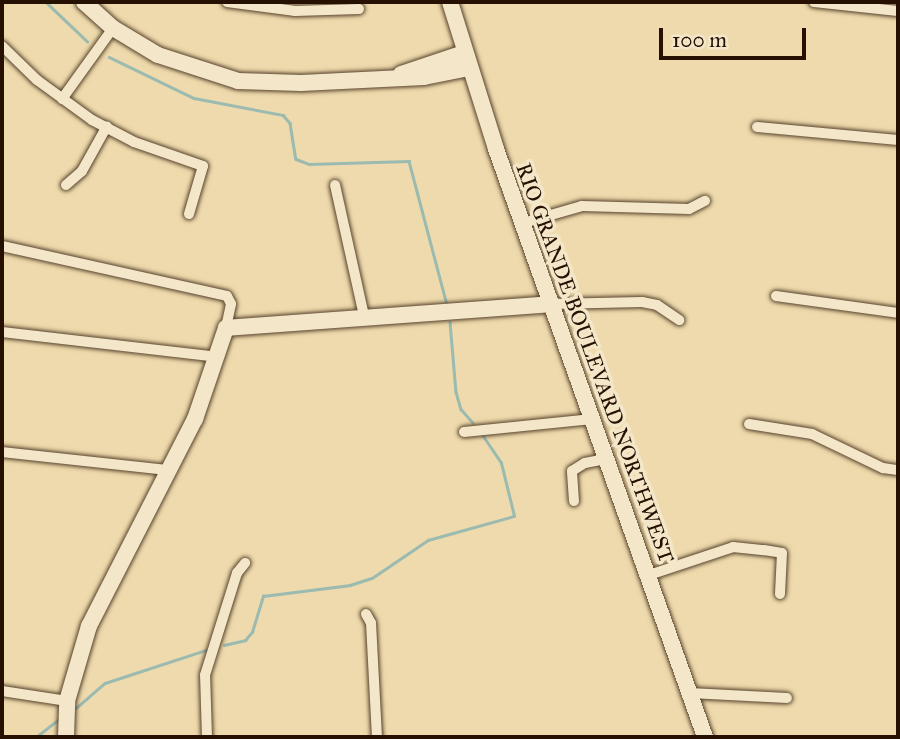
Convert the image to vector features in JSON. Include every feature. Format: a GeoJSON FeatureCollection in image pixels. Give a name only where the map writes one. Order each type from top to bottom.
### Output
{"type":"FeatureCollection","features":[{"type":"Feature","properties":{"kind":"street"},"geometry":{"type":"LineString","coordinates":[[84,2],[113,28],[158,55],[238,81],[301,83],[396,76],[466,60]]}},
{"type":"Feature","properties":{"kind":"street"},"geometry":{"type":"LineString","coordinates":[[227,2],[295,11],[359,9]]}},
{"type":"Feature","properties":{"kind":"street","name":"RIO GRANDE BOULEVARD NORTHWEST"},"geometry":{"type":"LineString","coordinates":[[450,2],[466,60],[705,737]]}},
{"type":"Feature","properties":{"kind":"street"},"geometry":{"type":"LineString","coordinates":[[814,2],[898,12]]}},
{"type":"Feature","properties":{"kind":"street"},"geometry":{"type":"LineString","coordinates":[[62,99],[113,28]]}},
{"type":"Feature","properties":{"kind":"street"},"geometry":{"type":"LineString","coordinates":[[2,46],[62,99],[107,126],[134,142],[203,166],[189,214]]}},
{"type":"Feature","properties":{"kind":"street"},"geometry":{"type":"LineString","coordinates":[[66,185],[82,172],[107,126]]}},
{"type":"Feature","properties":{"kind":"street"},"geometry":{"type":"LineString","coordinates":[[757,127],[898,141]]}},
{"type":"Feature","properties":{"kind":"street"},"geometry":{"type":"LineString","coordinates":[[335,185],[365,320]]}},
{"type":"Feature","properties":{"kind":"street"},"geometry":{"type":"LineString","coordinates":[[523,223],[601,204],[689,209],[705,201]]}},
{"type":"Feature","properties":{"kind":"street"},"geometry":{"type":"LineString","coordinates":[[2,246],[226,296],[231,304],[219,357],[169,470],[89,626],[67,701],[66,737]]}},
{"type":"Feature","properties":{"kind":"street"},"geometry":{"type":"LineString","coordinates":[[776,296],[898,313]]}},
{"type":"Feature","properties":{"kind":"street"},"geometry":{"type":"LineString","coordinates":[[226,328],[365,320],[551,304],[642,302],[657,305],[679,320]]}},
{"type":"Feature","properties":{"kind":"street"},"geometry":{"type":"LineString","coordinates":[[2,332],[219,357]]}},
{"type":"Feature","properties":{"kind":"street"},"geometry":{"type":"LineString","coordinates":[[464,432],[592,419]]}},
{"type":"Feature","properties":{"kind":"street"},"geometry":{"type":"LineString","coordinates":[[749,424],[812,434],[883,468],[898,470]]}},
{"type":"Feature","properties":{"kind":"street"},"geometry":{"type":"LineString","coordinates":[[2,452],[169,470]]}},
{"type":"Feature","properties":{"kind":"street"},"geometry":{"type":"LineString","coordinates":[[574,501],[572,471],[585,463],[606,460]]}},
{"type":"Feature","properties":{"kind":"street"},"geometry":{"type":"LineString","coordinates":[[649,575],[716,551],[757,549],[782,553],[780,594]]}},
{"type":"Feature","properties":{"kind":"street"},"geometry":{"type":"LineString","coordinates":[[207,737],[205,675],[237,573],[245,563]]}},
{"type":"Feature","properties":{"kind":"street"},"geometry":{"type":"LineString","coordinates":[[366,614],[371,623],[377,737]]}},
{"type":"Feature","properties":{"kind":"street"},"geometry":{"type":"LineString","coordinates":[[2,691],[67,701]]}},
{"type":"Feature","properties":{"kind":"street"},"geometry":{"type":"LineString","coordinates":[[690,693],[787,698]]}},
{"type":"Feature","properties":{"kind":"waterway"},"geometry":{"type":"LineString","coordinates":[[46,2],[87,41]]}},
{"type":"Feature","properties":{"kind":"waterway"},"geometry":{"type":"LineString","coordinates":[[109,57],[194,98],[283,115],[290,123],[296,159],[309,164],[409,161],[447,305]]}},
{"type":"Feature","properties":{"kind":"waterway"},"geometry":{"type":"LineString","coordinates":[[450,322],[456,392],[461,409],[473,423]]}},
{"type":"Feature","properties":{"kind":"waterway"},"geometry":{"type":"LineString","coordinates":[[224,645],[245,640],[252,632],[263,596],[350,585],[372,578],[428,540],[514,516],[501,463],[482,435]]}},
{"type":"Feature","properties":{"kind":"waterway"},"geometry":{"type":"LineString","coordinates":[[76,708],[105,683],[206,650]]}},
{"type":"Feature","properties":{"kind":"waterway"},"geometry":{"type":"LineString","coordinates":[[36,737],[58,720]]}}]}
